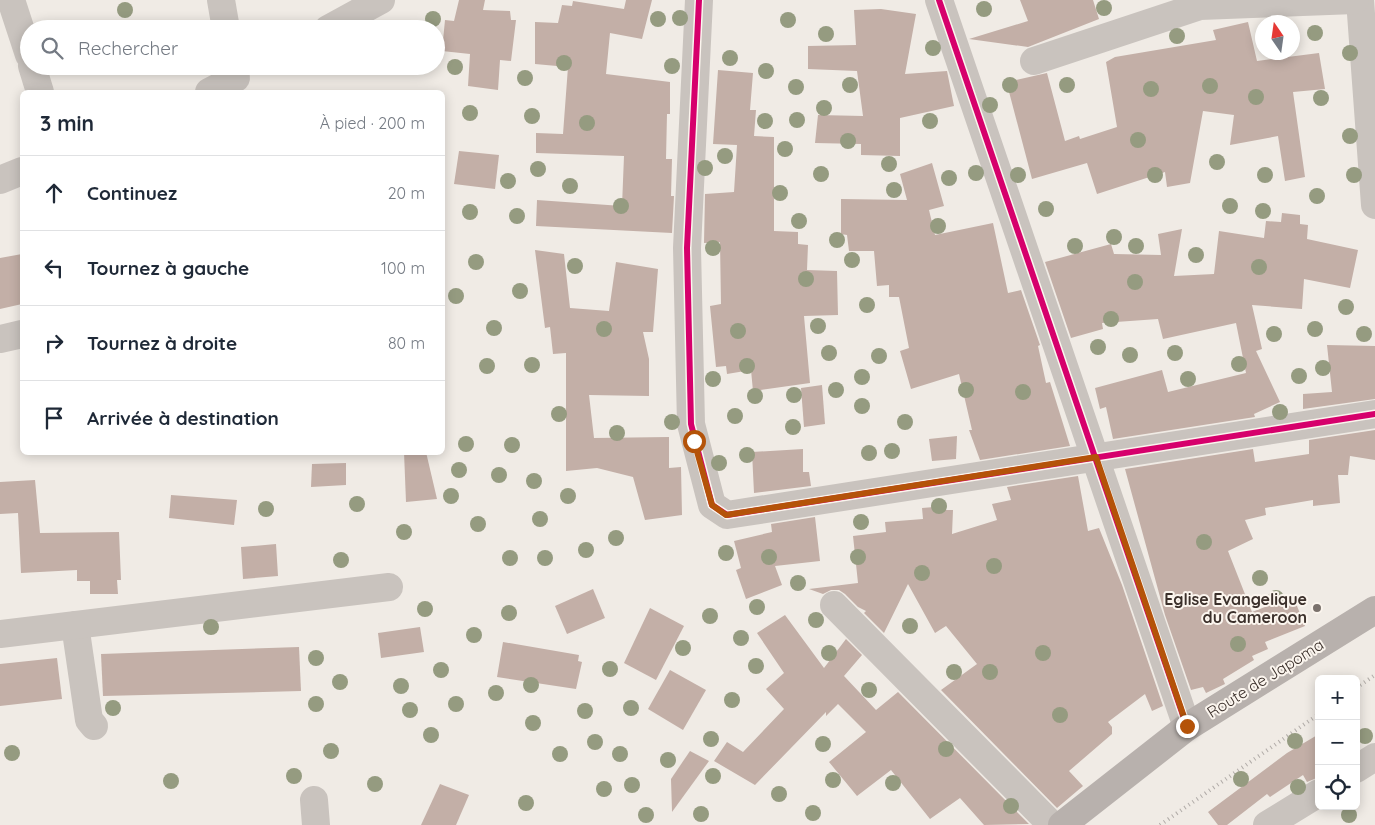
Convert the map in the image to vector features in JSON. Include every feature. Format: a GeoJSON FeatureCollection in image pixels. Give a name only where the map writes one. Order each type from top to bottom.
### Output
{"type":"FeatureCollection","features":[{"type":"Feature","properties":{"kind":"main road","name":"Route de Japoma"},"geometry":{"type":"LineString","coordinates":[[1062,825],[1187,726],[1375,610]]}},
{"type":"Feature","properties":{"kind":"street"},"geometry":{"type":"LineString","coordinates":[[11,0],[20,28]]}},
{"type":"Feature","properties":{"kind":"street"},"geometry":{"type":"LineString","coordinates":[[221,0],[224,20]]}},
{"type":"Feature","properties":{"kind":"street"},"geometry":{"type":"LineString","coordinates":[[344,20],[381,0]]}},
{"type":"Feature","properties":{"kind":"street"},"geometry":{"type":"LineString","coordinates":[[699,0],[687,248],[691,424],[712,505],[726,515],[1375,414]]}},
{"type":"Feature","properties":{"kind":"street"},"geometry":{"type":"LineString","coordinates":[[940,0],[1187,726]]}},
{"type":"Feature","properties":{"kind":"street"},"geometry":{"type":"LineString","coordinates":[[1034,61],[1200,6],[1355,0]]}},
{"type":"Feature","properties":{"kind":"street"},"geometry":{"type":"LineString","coordinates":[[1360,0],[1375,205]]}},
{"type":"Feature","properties":{"kind":"street"},"geometry":{"type":"LineString","coordinates":[[35,75],[39,90]]}},
{"type":"Feature","properties":{"kind":"street"},"geometry":{"type":"LineString","coordinates":[[212,90],[234,75]]}},
{"type":"Feature","properties":{"kind":"street"},"geometry":{"type":"LineString","coordinates":[[0,180],[20,172]]}},
{"type":"Feature","properties":{"kind":"street"},"geometry":{"type":"LineString","coordinates":[[0,339],[20,334]]}},
{"type":"Feature","properties":{"kind":"street"},"geometry":{"type":"LineString","coordinates":[[0,634],[389,587]]}},
{"type":"Feature","properties":{"kind":"street"},"geometry":{"type":"LineString","coordinates":[[834,605],[1052,825]]}},
{"type":"Feature","properties":{"kind":"street"},"geometry":{"type":"LineString","coordinates":[[75,625],[89,720],[94,726]]}},
{"type":"Feature","properties":{"kind":"street"},"geometry":{"type":"LineString","coordinates":[[1360,766],[1375,757]]}},
{"type":"Feature","properties":{"kind":"street"},"geometry":{"type":"LineString","coordinates":[[1267,825],[1315,795]]}},
{"type":"Feature","properties":{"kind":"building"},"geometry":{"type":"Polygon","coordinates":[[[459,0],[485,0],[483,10],[510,11],[511,20],[516,20],[511,61],[500,60],[498,90],[468,86],[470,54],[445,51],[445,20],[454,21],[459,0]]]}},
{"type":"Feature","properties":{"kind":"building"},"geometry":{"type":"Polygon","coordinates":[[[626,0],[652,0],[642,39],[610,33],[606,74],[670,82],[670,114],[667,114],[666,159],[672,159],[671,196],[674,196],[672,233],[536,226],[537,200],[622,206],[624,156],[536,153],[536,133],[563,134],[568,67],[535,64],[535,22],[558,23],[562,5],[572,6],[573,1],[624,9],[626,0]]]}},
{"type":"Feature","properties":{"kind":"building"},"geometry":{"type":"Polygon","coordinates":[[[1020,0],[1093,0],[1099,19],[1028,47],[969,39],[1028,21],[1020,0]]]}},
{"type":"Feature","properties":{"kind":"building"},"geometry":{"type":"Polygon","coordinates":[[[881,9],[916,14],[905,74],[947,71],[954,106],[900,118],[900,156],[861,155],[861,144],[815,143],[818,115],[863,116],[857,71],[808,69],[808,46],[856,45],[854,10],[881,9]]]}},
{"type":"Feature","properties":{"kind":"building"},"geometry":{"type":"Polygon","coordinates":[[[1248,22],[1255,60],[1257,61],[1300,60],[1300,55],[1319,53],[1325,89],[1293,92],[1305,177],[1285,181],[1278,136],[1230,145],[1234,115],[1203,111],[1190,183],[1167,187],[1165,172],[1097,194],[1087,163],[1032,179],[1008,88],[1014,86],[1012,81],[1047,73],[1065,141],[1079,136],[1080,139],[1117,127],[1106,62],[1115,57],[1216,40],[1213,30],[1248,22]]]}},
{"type":"Feature","properties":{"kind":"building"},"geometry":{"type":"Polygon","coordinates":[[[718,70],[753,73],[750,110],[756,110],[754,136],[774,137],[774,231],[798,232],[798,244],[808,245],[807,270],[837,271],[838,315],[804,316],[810,383],[753,391],[751,370],[727,374],[726,366],[716,367],[710,306],[721,304],[720,242],[704,243],[705,194],[734,192],[737,145],[713,144],[718,70]]]}},
{"type":"Feature","properties":{"kind":"building"},"geometry":{"type":"Polygon","coordinates":[[[459,151],[499,155],[495,189],[454,184],[459,151]]]}},
{"type":"Feature","properties":{"kind":"building"},"geometry":{"type":"Polygon","coordinates":[[[932,163],[944,206],[929,210],[935,235],[993,223],[1008,293],[1021,290],[1040,345],[1038,346],[1046,383],[1050,382],[1070,446],[980,460],[969,430],[972,430],[959,374],[911,389],[900,351],[909,348],[899,297],[889,297],[889,285],[877,286],[874,251],[849,251],[847,235],[841,234],[841,199],[907,200],[900,174],[932,163]]]}},
{"type":"Feature","properties":{"kind":"building"},"geometry":{"type":"Polygon","coordinates":[[[1282,213],[1300,215],[1300,224],[1308,225],[1307,239],[1358,250],[1350,288],[1304,279],[1302,309],[1252,305],[1262,349],[1256,351],[1280,402],[1254,414],[1255,417],[1113,439],[1106,407],[1100,409],[1095,388],[1162,370],[1168,392],[1246,373],[1236,323],[1163,339],[1158,319],[1102,323],[1103,329],[1071,338],[1045,262],[1111,244],[1114,254],[1161,255],[1158,234],[1182,229],[1174,276],[1214,274],[1219,231],[1264,238],[1266,221],[1281,222],[1282,213]]]}},
{"type":"Feature","properties":{"kind":"building"},"geometry":{"type":"Polygon","coordinates":[[[535,250],[564,254],[570,308],[609,311],[616,262],[658,269],[653,332],[643,332],[649,359],[649,396],[589,395],[594,438],[669,437],[669,468],[681,467],[682,515],[645,520],[633,477],[597,468],[566,471],[566,353],[553,354],[550,327],[545,328],[535,250]]]}},
{"type":"Feature","properties":{"kind":"building"},"geometry":{"type":"Polygon","coordinates":[[[20,254],[20,304],[0,309],[0,258],[20,254]]]}},
{"type":"Feature","properties":{"kind":"building"},"geometry":{"type":"Polygon","coordinates":[[[1327,345],[1375,346],[1375,399],[1303,409],[1303,394],[1332,392],[1327,345]]]}},
{"type":"Feature","properties":{"kind":"building"},"geometry":{"type":"Polygon","coordinates":[[[822,385],[825,424],[804,427],[801,388],[822,385]]]}},
{"type":"Feature","properties":{"kind":"building"},"geometry":{"type":"Polygon","coordinates":[[[1375,430],[1375,460],[1350,456],[1348,475],[1338,475],[1340,503],[1313,506],[1313,500],[1265,508],[1266,515],[1245,520],[1253,539],[1228,551],[1252,612],[1293,596],[1305,626],[1265,642],[1268,649],[1252,656],[1254,660],[1223,679],[1225,684],[1206,693],[1203,687],[1191,690],[1165,615],[1125,469],[1253,449],[1255,462],[1309,454],[1309,440],[1375,430]]]}},
{"type":"Feature","properties":{"kind":"building"},"geometry":{"type":"Polygon","coordinates":[[[957,436],[956,459],[932,461],[929,439],[957,436]]]}},
{"type":"Feature","properties":{"kind":"building"},"geometry":{"type":"Polygon","coordinates":[[[803,449],[803,472],[809,472],[811,486],[754,493],[752,452],[803,449]]]}},
{"type":"Feature","properties":{"kind":"building"},"geometry":{"type":"Polygon","coordinates":[[[404,455],[427,455],[437,499],[406,502],[404,455]]]}},
{"type":"Feature","properties":{"kind":"building"},"geometry":{"type":"Polygon","coordinates":[[[346,463],[346,485],[311,487],[312,464],[346,463]]]}},
{"type":"Feature","properties":{"kind":"building"},"geometry":{"type":"Polygon","coordinates":[[[1078,476],[1088,531],[1099,528],[1122,585],[1163,706],[1152,711],[1145,694],[1108,722],[1112,727],[1112,734],[1069,771],[1083,786],[1057,808],[941,690],[977,664],[946,626],[935,633],[908,584],[884,633],[864,613],[866,611],[858,607],[839,590],[831,590],[823,594],[809,589],[858,583],[853,536],[886,532],[885,522],[923,519],[922,508],[946,506],[946,510],[953,510],[952,534],[997,520],[992,504],[1011,500],[1007,487],[1078,476]]]}},
{"type":"Feature","properties":{"kind":"building"},"geometry":{"type":"Polygon","coordinates":[[[35,480],[40,533],[119,532],[121,580],[117,580],[118,594],[90,594],[90,581],[77,581],[77,570],[21,573],[18,513],[0,514],[0,482],[35,480]]]}},
{"type":"Feature","properties":{"kind":"building"},"geometry":{"type":"Polygon","coordinates":[[[171,495],[237,500],[234,525],[169,518],[171,495]]]}},
{"type":"Feature","properties":{"kind":"building"},"geometry":{"type":"Polygon","coordinates":[[[815,517],[820,561],[775,566],[782,585],[746,599],[736,570],[741,568],[734,541],[772,532],[771,524],[815,517]]]}},
{"type":"Feature","properties":{"kind":"building"},"geometry":{"type":"Polygon","coordinates":[[[276,544],[278,576],[243,579],[241,547],[276,544]]]}},
{"type":"Feature","properties":{"kind":"building"},"geometry":{"type":"Polygon","coordinates":[[[593,589],[605,618],[567,634],[555,606],[593,589]]]}},
{"type":"Feature","properties":{"kind":"building"},"geometry":{"type":"Polygon","coordinates":[[[650,608],[684,626],[656,680],[624,663],[650,608]]]}},
{"type":"Feature","properties":{"kind":"building"},"geometry":{"type":"Polygon","coordinates":[[[785,615],[824,668],[846,639],[862,655],[844,676],[876,710],[898,692],[1029,824],[984,825],[960,798],[930,819],[891,770],[857,796],[829,762],[866,732],[838,704],[826,716],[826,712],[755,785],[714,761],[727,742],[743,752],[784,709],[766,689],[784,673],[757,633],[785,615]]]}},
{"type":"Feature","properties":{"kind":"building"},"geometry":{"type":"Polygon","coordinates":[[[420,627],[424,652],[381,658],[378,633],[420,627]]]}},
{"type":"Feature","properties":{"kind":"building"},"geometry":{"type":"Polygon","coordinates":[[[503,642],[579,655],[578,661],[582,662],[576,689],[497,677],[503,642]]]}},
{"type":"Feature","properties":{"kind":"building"},"geometry":{"type":"Polygon","coordinates":[[[299,647],[301,691],[103,696],[101,654],[299,647]]]}},
{"type":"Feature","properties":{"kind":"building"},"geometry":{"type":"Polygon","coordinates":[[[57,658],[62,699],[0,706],[0,664],[57,658]]]}},
{"type":"Feature","properties":{"kind":"building"},"geometry":{"type":"Polygon","coordinates":[[[670,670],[706,690],[683,730],[648,709],[670,670]]]}},
{"type":"Feature","properties":{"kind":"building"},"geometry":{"type":"Polygon","coordinates":[[[1315,736],[1315,779],[1307,782],[1303,775],[1270,797],[1267,794],[1227,825],[1218,825],[1208,812],[1287,753],[1315,736]]]}},
{"type":"Feature","properties":{"kind":"building"},"geometry":{"type":"Polygon","coordinates":[[[690,751],[709,761],[672,812],[671,779],[690,751]]]}},
{"type":"Feature","properties":{"kind":"building"},"geometry":{"type":"Polygon","coordinates":[[[440,784],[469,795],[456,825],[421,825],[440,784]]]}},
{"type":"Feature","properties":{"kind":"railway"},"geometry":{"type":"LineString","coordinates":[[1360,685],[1375,675]]}},
{"type":"Feature","properties":{"kind":"railway"},"geometry":{"type":"LineString","coordinates":[[1160,825],[1315,717]]}},
{"type":"Feature","properties":{"kind":"cycle path"},"geometry":{"type":"LineString","coordinates":[[699,0],[687,248],[691,424],[712,505],[727,515],[1375,414]]}},
{"type":"Feature","properties":{"kind":"cycle path"},"geometry":{"type":"LineString","coordinates":[[939,0],[1187,727]]}},
{"type":"Feature","properties":{"kind":"place","name":"Eglise Evangelique du Cameroon"},"geometry":{"type":"Point","coordinates":[1317,608]}},
{"type":"Feature","properties":{"kind":"route"},"geometry":{"type":"LineString","coordinates":[[694,441],[712,505],[726,515],[1096,457],[1187,726]]}}]}
